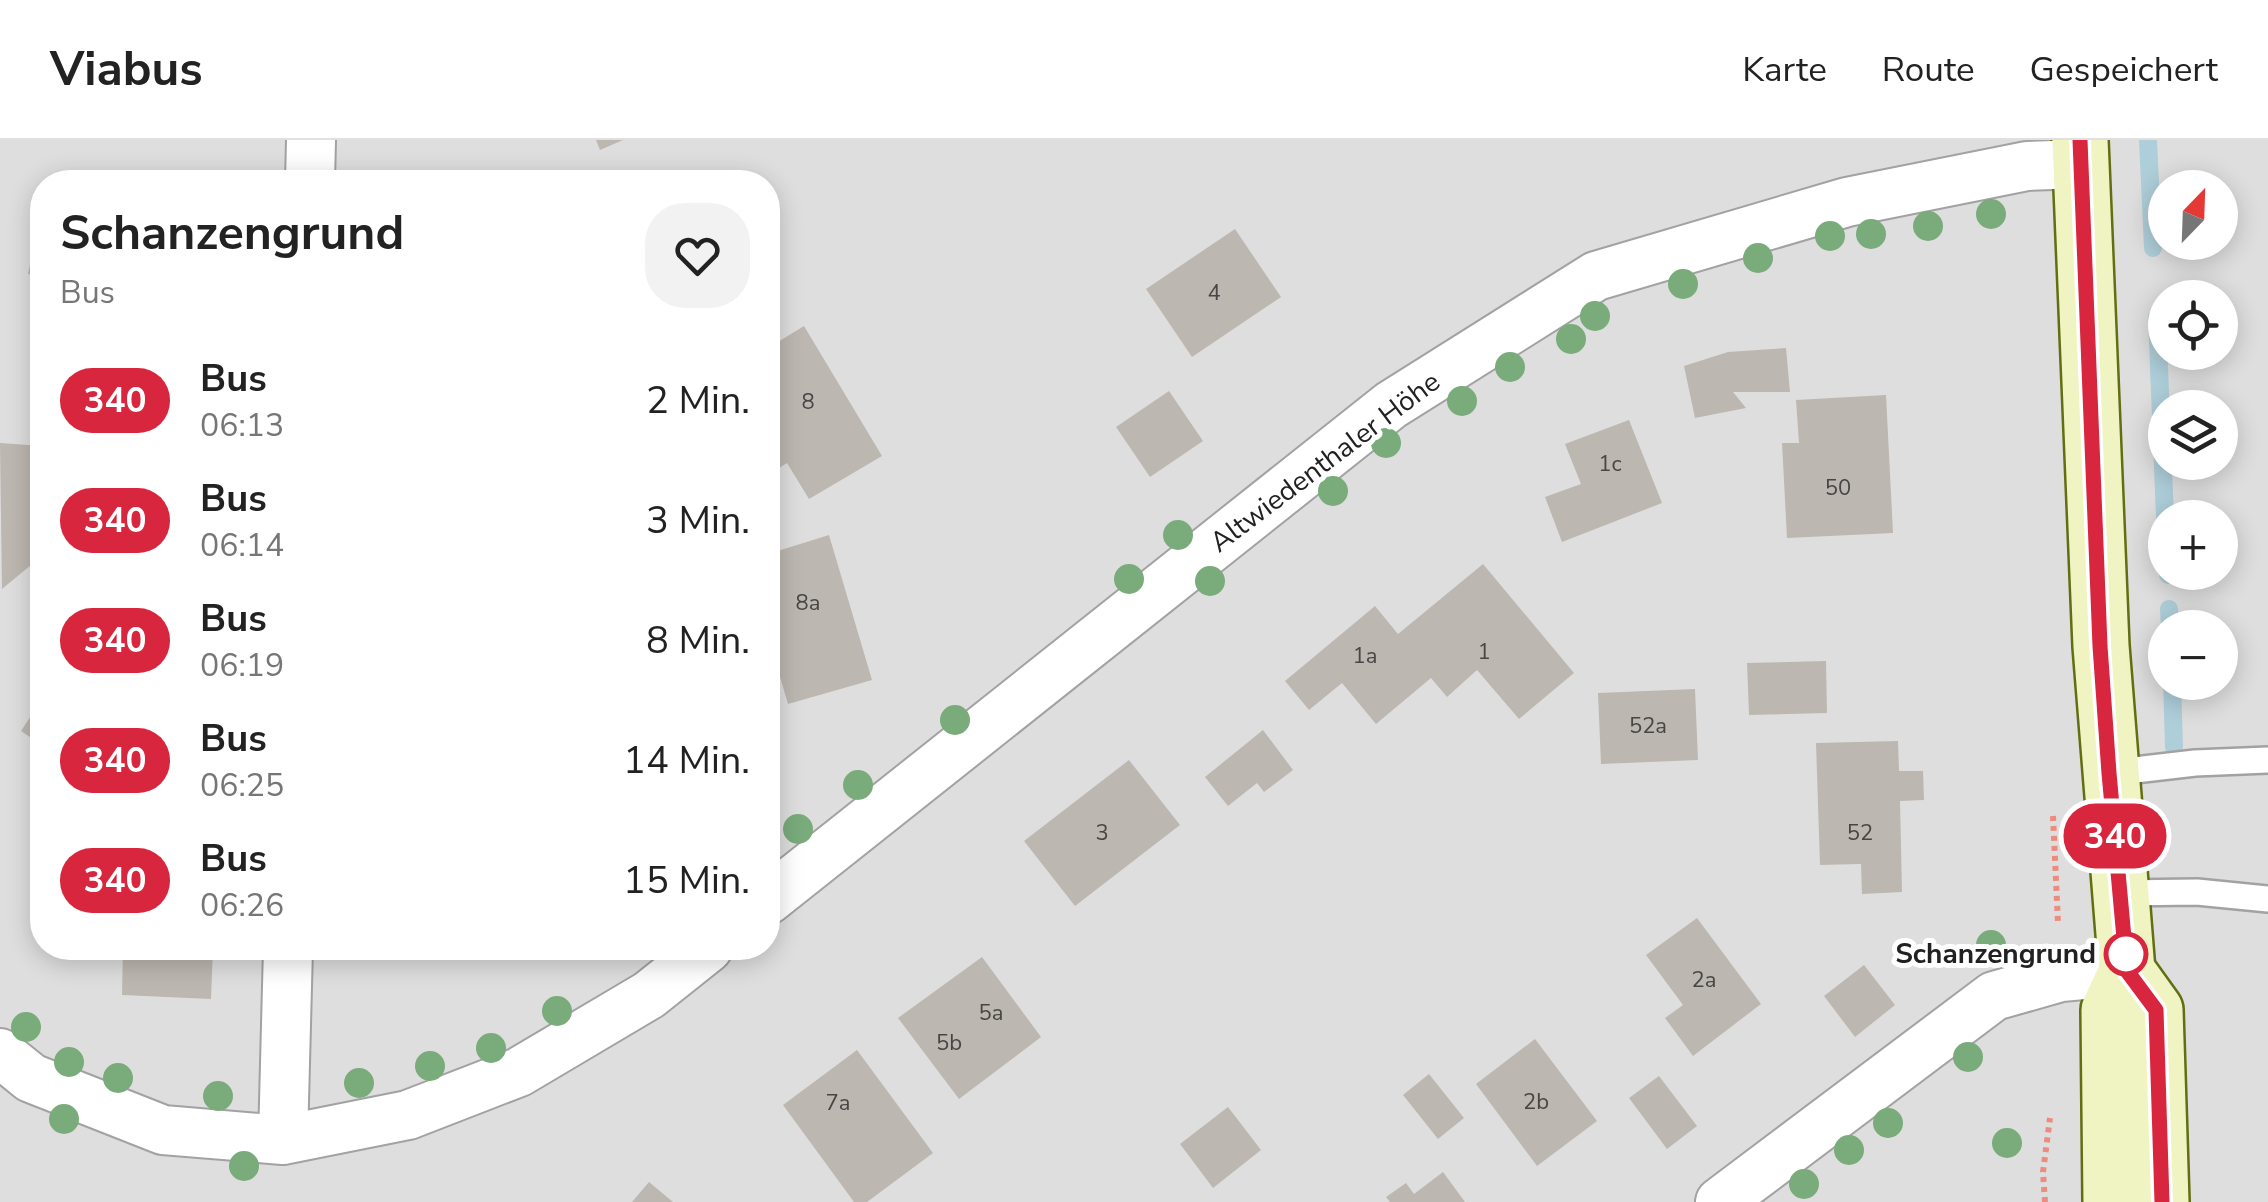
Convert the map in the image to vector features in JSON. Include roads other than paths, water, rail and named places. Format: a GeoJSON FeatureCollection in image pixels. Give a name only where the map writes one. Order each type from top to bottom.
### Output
{"type":"FeatureCollection","features":[{"type":"Feature","properties":{"kind":"main road"},"geometry":{"type":"LineString","coordinates":[[2081,152],[2100,646],[2127,971],[2110,1010],[2111,1202]]}},
{"type":"Feature","properties":{"kind":"main road"},"geometry":{"type":"LineString","coordinates":[[2127,971],[2156,1010],[2162,1202]]}},
{"type":"Feature","properties":{"kind":"street"},"geometry":{"type":"LineString","coordinates":[[310,170],[311,140]]}},
{"type":"Feature","properties":{"kind":"street","name":"Altwiedenthaler Höhe"},"geometry":{"type":"LineString","coordinates":[[780,890],[1391,405],[1596,276],[1848,202],[2081,152]]}},
{"type":"Feature","properties":{"kind":"street"},"geometry":{"type":"LineString","coordinates":[[283,1140],[288,960]]}},
{"type":"Feature","properties":{"kind":"street"},"geometry":{"type":"LineString","coordinates":[[0,1053],[31,1078],[163,1130],[283,1140],[408,1115],[519,1072],[648,996],[693,960]]}},
{"type":"Feature","properties":{"kind":"street"},"geometry":{"type":"LineString","coordinates":[[1720,1202],[1994,996],[2061,977],[2127,971]]}},
{"type":"Feature","properties":{"kind":"lane"},"geometry":{"type":"LineString","coordinates":[[2109,773],[2268,760]]}},
{"type":"Feature","properties":{"kind":"lane"},"geometry":{"type":"LineString","coordinates":[[2120,893],[2197,892],[2268,899]]}},
{"type":"Feature","properties":{"kind":"waterway"},"geometry":{"type":"LineString","coordinates":[[2148,140],[2149,170]]}},
{"type":"Feature","properties":{"kind":"waterway"},"geometry":{"type":"LineString","coordinates":[[2159,370],[2164,500]]}},
{"type":"Feature","properties":{"kind":"waterway"},"geometry":{"type":"LineString","coordinates":[[2173,700],[2174,747]]}},
{"type":"Feature","properties":{"kind":"place","name":"Schanzengrund"},"geometry":{"type":"Point","coordinates":[2126,954]}}]}
